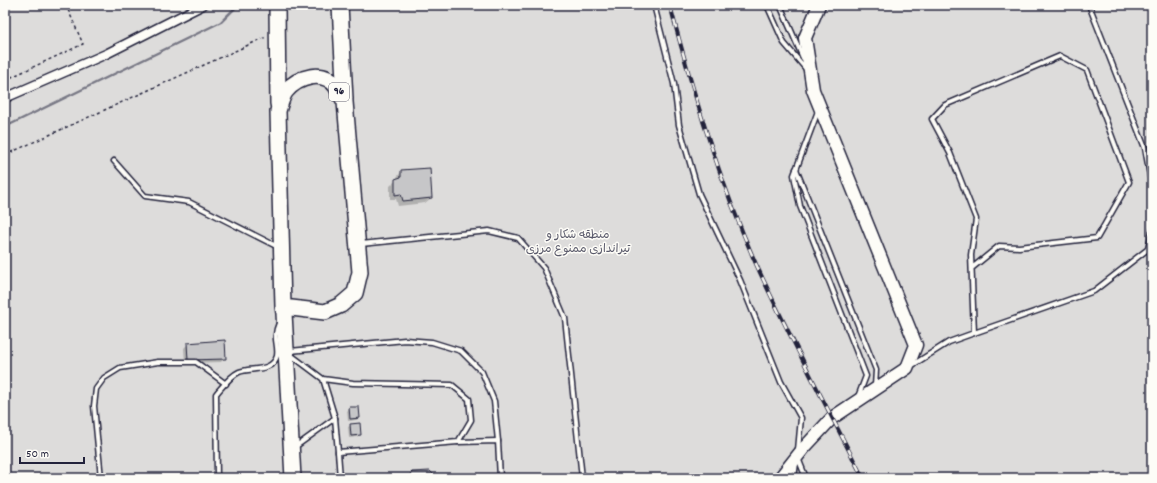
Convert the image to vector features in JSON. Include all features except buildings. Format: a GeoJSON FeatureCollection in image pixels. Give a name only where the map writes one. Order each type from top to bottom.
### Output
{"type":"FeatureCollection","features":[{"type":"Feature","properties":{"kind":"highway","name":"96"},"geometry":{"type":"LineString","coordinates":[[277,5],[278,111],[284,310],[325,312],[341,305],[355,293],[360,272],[345,102],[341,5]]}},
{"type":"Feature","properties":{"kind":"highway","name":"96"},"geometry":{"type":"LineString","coordinates":[[278,111],[285,92],[306,77],[322,76],[335,85],[345,102]]}},
{"type":"Feature","properties":{"kind":"highway"},"geometry":{"type":"LineString","coordinates":[[284,310],[293,478]]}},
{"type":"Feature","properties":{"kind":"main road"},"geometry":{"type":"LineString","coordinates":[[780,478],[797,456],[832,418],[907,368],[916,345],[813,90],[805,38],[819,5]]}},
{"type":"Feature","properties":{"kind":"street"},"geometry":{"type":"LineString","coordinates":[[5,98],[106,54],[203,5]]}},
{"type":"Feature","properties":{"kind":"lane"},"geometry":{"type":"LineString","coordinates":[[654,5],[674,84],[679,124],[699,194],[740,280],[781,382],[801,418],[794,478]]}},
{"type":"Feature","properties":{"kind":"lane"},"geometry":{"type":"LineString","coordinates":[[767,5],[784,43],[811,75]]}},
{"type":"Feature","properties":{"kind":"lane"},"geometry":{"type":"LineString","coordinates":[[780,5],[811,75]]}},
{"type":"Feature","properties":{"kind":"lane"},"geometry":{"type":"LineString","coordinates":[[1089,5],[1145,148],[1152,187]]}},
{"type":"Feature","properties":{"kind":"lane"},"geometry":{"type":"LineString","coordinates":[[972,268],[999,246],[1019,247],[1097,238],[1129,182],[1087,70],[1060,56],[945,105],[932,120],[950,154],[976,219],[971,255],[974,333]]}},
{"type":"Feature","properties":{"kind":"lane"},"geometry":{"type":"LineString","coordinates":[[820,106],[794,175],[800,206],[866,376],[857,402]]}},
{"type":"Feature","properties":{"kind":"lane"},"geometry":{"type":"LineString","coordinates":[[114,161],[145,196],[189,202],[282,249]]}},
{"type":"Feature","properties":{"kind":"lane"},"geometry":{"type":"LineString","coordinates":[[796,169],[876,370],[875,390]]}},
{"type":"Feature","properties":{"kind":"lane"},"geometry":{"type":"LineString","coordinates":[[358,244],[489,231],[518,238],[544,268],[565,318],[582,478]]}},
{"type":"Feature","properties":{"kind":"lane"},"geometry":{"type":"LineString","coordinates":[[907,368],[949,342],[1094,291],[1148,249],[1152,231]]}},
{"type":"Feature","properties":{"kind":"lane"},"geometry":{"type":"LineString","coordinates":[[217,478],[216,394],[239,372],[258,370],[271,365],[277,356],[275,333],[284,310]]}},
{"type":"Feature","properties":{"kind":"lane"},"geometry":{"type":"LineString","coordinates":[[286,352],[406,340],[432,342],[460,351],[482,372],[494,402],[500,478]]}},
{"type":"Feature","properties":{"kind":"lane"},"geometry":{"type":"LineString","coordinates":[[286,352],[323,379],[353,383],[452,385],[469,399],[472,420],[458,442]]}},
{"type":"Feature","properties":{"kind":"lane"},"geometry":{"type":"LineString","coordinates":[[100,478],[94,406],[96,390],[104,378],[120,368],[158,362],[196,362],[226,384]]}},
{"type":"Feature","properties":{"kind":"lane"},"geometry":{"type":"LineString","coordinates":[[323,379],[335,418],[340,478]]}},
{"type":"Feature","properties":{"kind":"lane"},"geometry":{"type":"LineString","coordinates":[[291,449],[335,418]]}},
{"type":"Feature","properties":{"kind":"lane"},"geometry":{"type":"LineString","coordinates":[[338,452],[498,440]]}},
{"type":"Feature","properties":{"kind":"lane"},"geometry":{"type":"LineString","coordinates":[[797,456],[806,478]]}},
{"type":"Feature","properties":{"kind":"path"},"geometry":{"type":"LineString","coordinates":[[5,80],[83,44],[66,5]]}},
{"type":"Feature","properties":{"kind":"path"},"geometry":{"type":"LineString","coordinates":[[5,155],[278,31]]}},
{"type":"Feature","properties":{"kind":"green space","name":"منطقه شکار و تیراندازی ممنوع مرزی"},"geometry":{"type":"Polygon","coordinates":[[[5,5],[1152,5],[1152,478],[5,478],[5,5]]]}},
{"type":"Feature","properties":{"kind":"waterway"},"geometry":{"type":"LineString","coordinates":[[5,127],[221,22],[238,5]]}},
{"type":"Feature","properties":{"kind":"railway"},"geometry":{"type":"LineString","coordinates":[[670,5],[708,136],[730,200],[756,264],[808,371],[863,478]]}}]}
